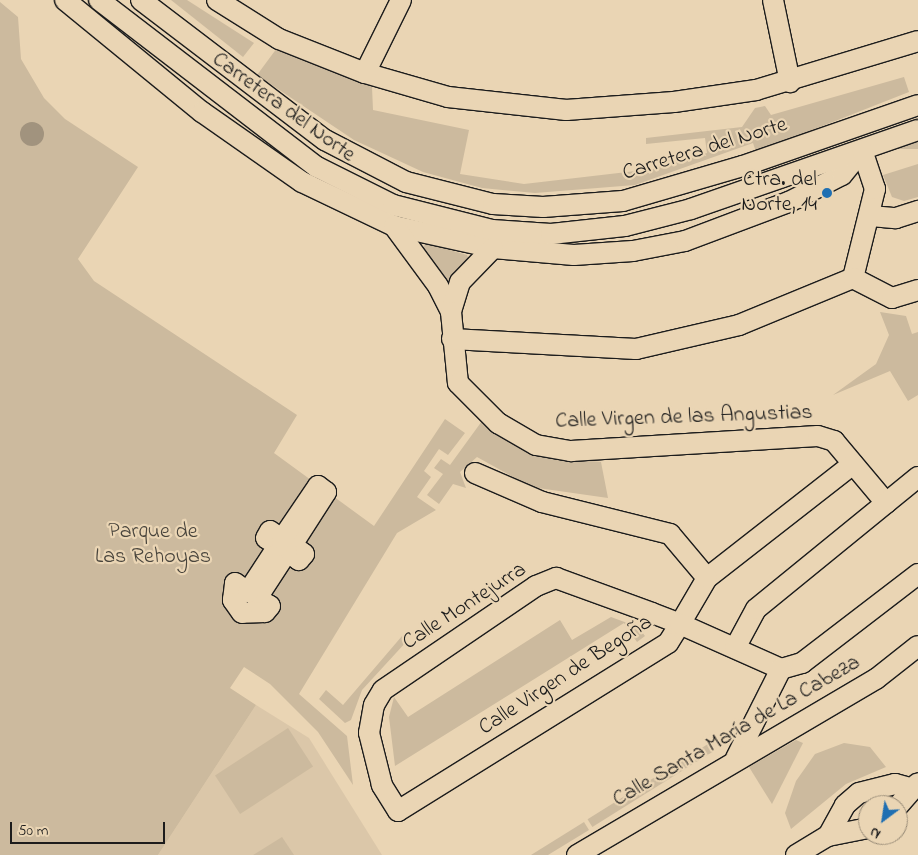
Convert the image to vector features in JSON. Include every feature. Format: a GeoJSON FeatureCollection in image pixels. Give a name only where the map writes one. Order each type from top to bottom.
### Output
{"type":"FeatureCollection","features":[{"type":"Feature","properties":{"kind":"street"},"geometry":{"type":"LineString","coordinates":[[65,0],[202,112],[302,182],[394,226],[493,248],[574,255],[633,251],[685,241],[789,202],[842,175],[862,150]]}},
{"type":"Feature","properties":{"kind":"street","name":"Carretera del Norte"},"geometry":{"type":"LineString","coordinates":[[99,0],[317,167],[393,205],[492,230],[551,234],[625,226],[862,150],[918,130]]}},
{"type":"Feature","properties":{"kind":"street","name":"Carretera del Norte"},"geometry":{"type":"LineString","coordinates":[[141,0],[325,140],[406,182],[493,204],[543,207],[632,198],[743,166],[918,105]]}},
{"type":"Feature","properties":{"kind":"street"},"geometry":{"type":"LineString","coordinates":[[217,0],[279,39],[365,73],[448,97],[566,110],[674,102],[790,82],[918,42]]}},
{"type":"Feature","properties":{"kind":"street"},"geometry":{"type":"LineString","coordinates":[[365,73],[401,0]]}},
{"type":"Feature","properties":{"kind":"street"},"geometry":{"type":"LineString","coordinates":[[773,0],[790,82]]}},
{"type":"Feature","properties":{"kind":"street"},"geometry":{"type":"LineString","coordinates":[[852,278],[871,216],[874,189],[862,150]]}},
{"type":"Feature","properties":{"kind":"street"},"geometry":{"type":"LineString","coordinates":[[871,216],[896,218],[918,211]]}},
{"type":"Feature","properties":{"kind":"street","name":"Calle Virgen de las Angustias"},"geometry":{"type":"LineString","coordinates":[[394,226],[438,286],[451,312]]}},
{"type":"Feature","properties":{"kind":"street","name":"Calle Virgen de las Angustias"},"geometry":{"type":"LineString","coordinates":[[493,248],[460,282],[451,312],[452,339],[458,383],[498,422],[536,445],[571,451],[809,434],[834,441],[886,503]]}},
{"type":"Feature","properties":{"kind":"street"},"geometry":{"type":"LineString","coordinates":[[452,339],[636,349],[740,325],[852,278],[892,298],[918,290]]}},
{"type":"Feature","properties":{"kind":"street","name":"Calle Virgen de Begoña"},"geometry":{"type":"LineString","coordinates":[[398,811],[668,643],[707,578],[853,464]]}},
{"type":"Feature","properties":{"kind":"street"},"geometry":{"type":"LineString","coordinates":[[475,473],[542,502],[670,534],[707,578]]}},
{"type":"Feature","properties":{"kind":"street"},"geometry":{"type":"LineString","coordinates":[[734,648],[756,609],[918,477]]}},
{"type":"Feature","properties":{"kind":"street"},"geometry":{"type":"LineString","coordinates":[[318,486],[326,492],[292,546],[304,554],[299,560],[287,552],[257,598],[270,606],[265,612],[247,615],[234,605],[232,590],[235,583],[248,592],[278,546],[266,538],[270,531],[282,539],[318,486]]}},
{"type":"Feature","properties":{"kind":"street"},"geometry":{"type":"LineString","coordinates":[[736,758],[781,669],[802,663],[918,574]]}},
{"type":"Feature","properties":{"kind":"street","name":"Calle Montejurra"},"geometry":{"type":"LineString","coordinates":[[398,811],[382,785],[369,734],[374,705],[383,690],[536,586],[556,578],[680,624],[781,669]]}},
{"type":"Feature","properties":{"kind":"street","name":"Calle Santa María de La Cabeza"},"geometry":{"type":"LineString","coordinates":[[577,855],[736,758],[876,679],[918,646]]}},
{"type":"Feature","properties":{"kind":"street"},"geometry":{"type":"LineString","coordinates":[[828,836],[845,805],[859,793],[895,784],[914,785]]}},
{"type":"Feature","properties":{"kind":"street"},"geometry":{"type":"LineString","coordinates":[[906,795],[914,785]]}},
{"type":"Feature","properties":{"kind":"street"},"geometry":{"type":"LineString","coordinates":[[796,855],[828,836],[858,830]]}},
{"type":"Feature","properties":{"kind":"shaded area"},"geometry":{"type":"Polygon","coordinates":[[[32,122],[41,125],[44,134],[41,143],[32,146],[23,143],[20,134],[23,125],[32,122]]]}},
{"type":"Feature","properties":{"kind":"shaded area"},"geometry":{"type":"Polygon","coordinates":[[[256,705],[309,738],[382,855],[158,855],[256,705]]]}},
{"type":"Feature","properties":{"kind":"green space"},"geometry":{"type":"Polygon","coordinates":[[[171,0],[187,0],[254,43],[243,57],[171,0]]]}},
{"type":"Feature","properties":{"kind":"green space","name":"Parque de Las Rehoyas"},"geometry":{"type":"Polygon","coordinates":[[[0,2],[18,17],[21,59],[44,98],[65,119],[138,167],[78,259],[94,281],[297,415],[274,453],[374,526],[445,419],[465,433],[448,455],[439,449],[424,471],[431,477],[417,497],[436,510],[397,533],[299,694],[347,736],[353,785],[318,732],[270,684],[244,667],[230,688],[256,705],[158,855],[0,855],[0,2]]]}},
{"type":"Feature","properties":{"kind":"green space"},"geometry":{"type":"Polygon","coordinates":[[[277,48],[372,87],[373,110],[469,130],[460,174],[524,184],[653,169],[668,160],[707,153],[705,138],[646,144],[646,138],[742,127],[755,108],[765,106],[771,115],[904,77],[909,92],[756,152],[753,143],[635,185],[535,193],[482,188],[423,172],[354,140],[257,75],[277,48]]]}},
{"type":"Feature","properties":{"kind":"green space"},"geometry":{"type":"Polygon","coordinates":[[[890,141],[918,141],[918,149],[890,149],[890,141]]]}},
{"type":"Feature","properties":{"kind":"green space"},"geometry":{"type":"Polygon","coordinates":[[[918,164],[918,197],[904,201],[892,197],[883,175],[918,164]]]}},
{"type":"Feature","properties":{"kind":"green space"},"geometry":{"type":"Polygon","coordinates":[[[426,243],[467,255],[470,262],[446,283],[422,249],[426,243]]]}},
{"type":"Feature","properties":{"kind":"green space"},"geometry":{"type":"Polygon","coordinates":[[[880,312],[906,316],[912,334],[918,332],[918,395],[908,401],[890,371],[833,395],[876,364],[889,335],[880,312]]]}},
{"type":"Feature","properties":{"kind":"green space"},"geometry":{"type":"Polygon","coordinates":[[[482,421],[506,440],[538,456],[601,462],[608,498],[531,487],[477,457],[460,472],[466,488],[453,484],[439,504],[427,495],[443,474],[434,468],[441,459],[450,465],[482,421]]]}},
{"type":"Feature","properties":{"kind":"green space"},"geometry":{"type":"Polygon","coordinates":[[[611,617],[638,627],[645,636],[637,642],[624,623],[395,766],[389,717],[394,697],[408,717],[560,620],[572,640],[611,617]]]}},
{"type":"Feature","properties":{"kind":"green space"},"geometry":{"type":"Polygon","coordinates":[[[402,636],[407,641],[362,690],[351,720],[345,723],[319,699],[326,690],[343,705],[402,636]]]}},
{"type":"Feature","properties":{"kind":"green space"},"geometry":{"type":"Polygon","coordinates":[[[288,728],[313,767],[240,814],[215,775],[288,728]]]}},
{"type":"Feature","properties":{"kind":"green space"},"geometry":{"type":"Polygon","coordinates":[[[796,740],[803,743],[772,804],[749,767],[796,740]]]}},
{"type":"Feature","properties":{"kind":"green space"},"geometry":{"type":"Polygon","coordinates":[[[844,743],[870,747],[886,767],[846,784],[791,829],[785,813],[796,781],[815,754],[844,743]]]}},
{"type":"Feature","properties":{"kind":"green space"},"geometry":{"type":"Polygon","coordinates":[[[708,744],[713,752],[592,827],[588,819],[708,744]]]}},
{"type":"Feature","properties":{"kind":"green space"},"geometry":{"type":"Polygon","coordinates":[[[584,822],[589,830],[548,855],[531,855],[584,822]]]}},
{"type":"Feature","properties":{"kind":"green space"},"geometry":{"type":"Polygon","coordinates":[[[282,837],[294,855],[253,855],[282,837]]]}},
{"type":"Feature","properties":{"kind":"place","name":"Ctra. del Norte, 14"},"geometry":{"type":"Point","coordinates":[827,193]}}]}
